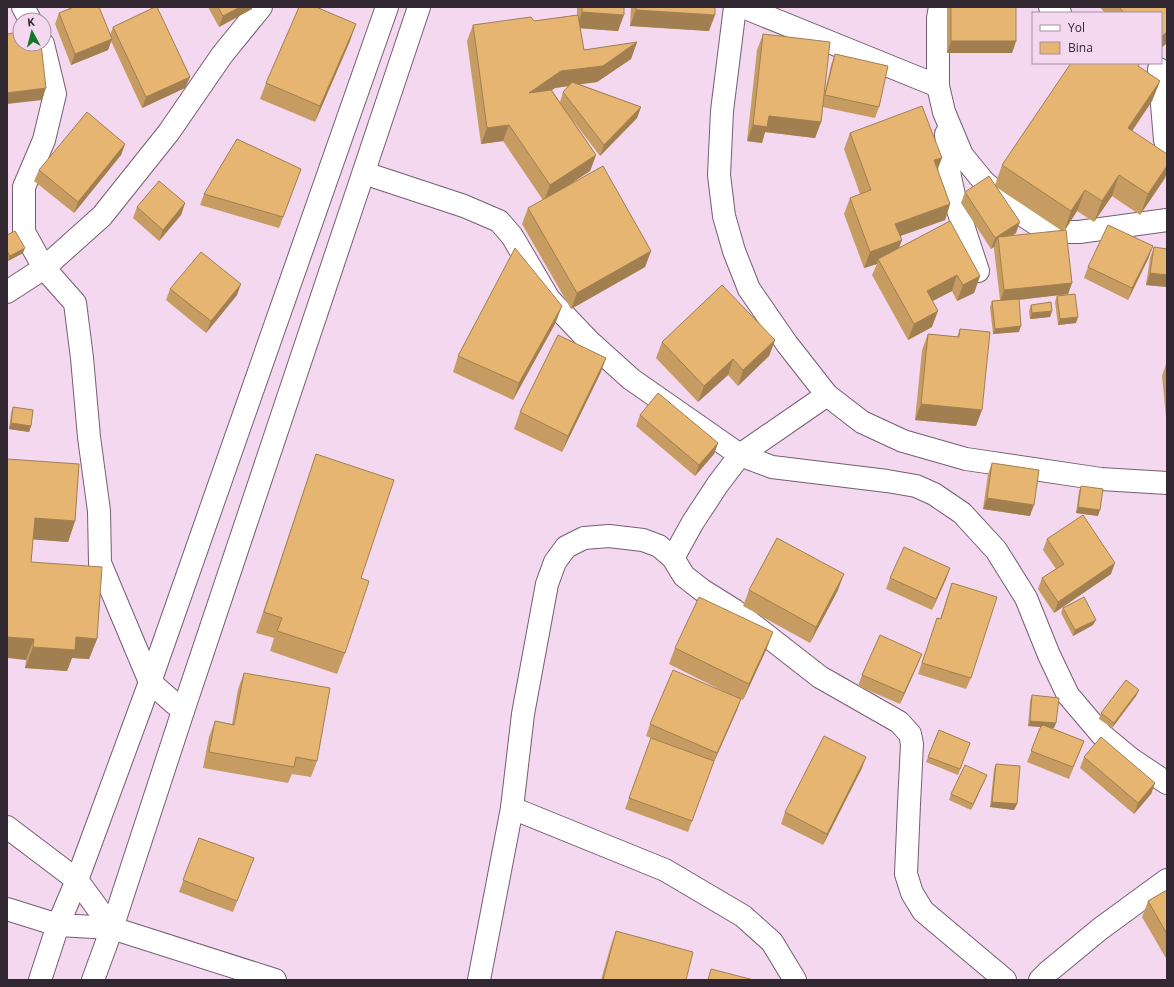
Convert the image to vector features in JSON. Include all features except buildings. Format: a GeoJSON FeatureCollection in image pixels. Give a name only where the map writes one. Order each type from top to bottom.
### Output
{"type":"FeatureCollection","features":[{"type":"Feature","properties":{"kind":"main road"},"geometry":{"type":"LineString","coordinates":[[7,292],[44,268],[102,216],[169,132],[222,55],[260,7]]}},
{"type":"Feature","properties":{"kind":"main road"},"geometry":{"type":"LineString","coordinates":[[40,980],[58,924],[77,880],[150,682],[387,7]]}},
{"type":"Feature","properties":{"kind":"main road"},"geometry":{"type":"LineString","coordinates":[[93,980],[112,928],[183,711],[419,7]]}},
{"type":"Feature","properties":{"kind":"main road"},"geometry":{"type":"LineString","coordinates":[[735,7],[722,111],[719,175],[724,216],[734,251],[749,289],[787,344],[827,395],[862,422],[903,441],[966,458],[1101,479],[1167,484]]}},
{"type":"Feature","properties":{"kind":"main road"},"geometry":{"type":"LineString","coordinates":[[743,7],[938,86]]}},
{"type":"Feature","properties":{"kind":"main road"},"geometry":{"type":"LineString","coordinates":[[940,7],[938,18],[938,86],[944,112],[950,177],[956,204],[978,271]]}},
{"type":"Feature","properties":{"kind":"main road"},"geometry":{"type":"LineString","coordinates":[[45,52],[55,94],[44,140],[24,187],[24,232],[44,268],[75,302],[89,437],[99,511],[100,563],[150,682],[183,711]]}},
{"type":"Feature","properties":{"kind":"main road"},"geometry":{"type":"LineString","coordinates":[[1157,65],[1165,140],[1167,146]]}},
{"type":"Feature","properties":{"kind":"main road"},"geometry":{"type":"LineString","coordinates":[[944,112],[962,156],[984,182],[1024,216],[1044,229],[1056,232],[1079,232],[1167,220]]}},
{"type":"Feature","properties":{"kind":"main road"},"geometry":{"type":"LineString","coordinates":[[364,173],[464,206],[498,221],[512,236],[550,299],[590,342],[631,379],[740,456],[772,467],[888,481],[916,486],[934,494],[962,513],[996,550],[1026,598],[1049,655],[1068,695],[1102,735],[1131,759],[1167,783]]}},
{"type":"Feature","properties":{"kind":"main road"},"geometry":{"type":"LineString","coordinates":[[673,558],[693,522],[718,484],[740,456],[827,395]]}},
{"type":"Feature","properties":{"kind":"main road"},"geometry":{"type":"LineString","coordinates":[[479,980],[512,808],[523,714],[547,584],[555,562],[566,548],[584,538],[609,536],[643,540],[659,546],[673,558],[684,576],[702,590],[734,610],[820,677],[899,722],[910,734],[912,744],[906,874],[912,893],[923,911],[1005,980]]}},
{"type":"Feature","properties":{"kind":"main road"},"geometry":{"type":"LineString","coordinates":[[512,808],[665,870],[743,916],[772,942],[795,980]]}},
{"type":"Feature","properties":{"kind":"main road"},"geometry":{"type":"LineString","coordinates":[[7,827],[77,880],[112,928]]}},
{"type":"Feature","properties":{"kind":"main road"},"geometry":{"type":"LineString","coordinates":[[1040,980],[1100,929],[1167,880]]}},
{"type":"Feature","properties":{"kind":"main road"},"geometry":{"type":"LineString","coordinates":[[7,909],[58,924],[112,928],[275,980]]}}]}
